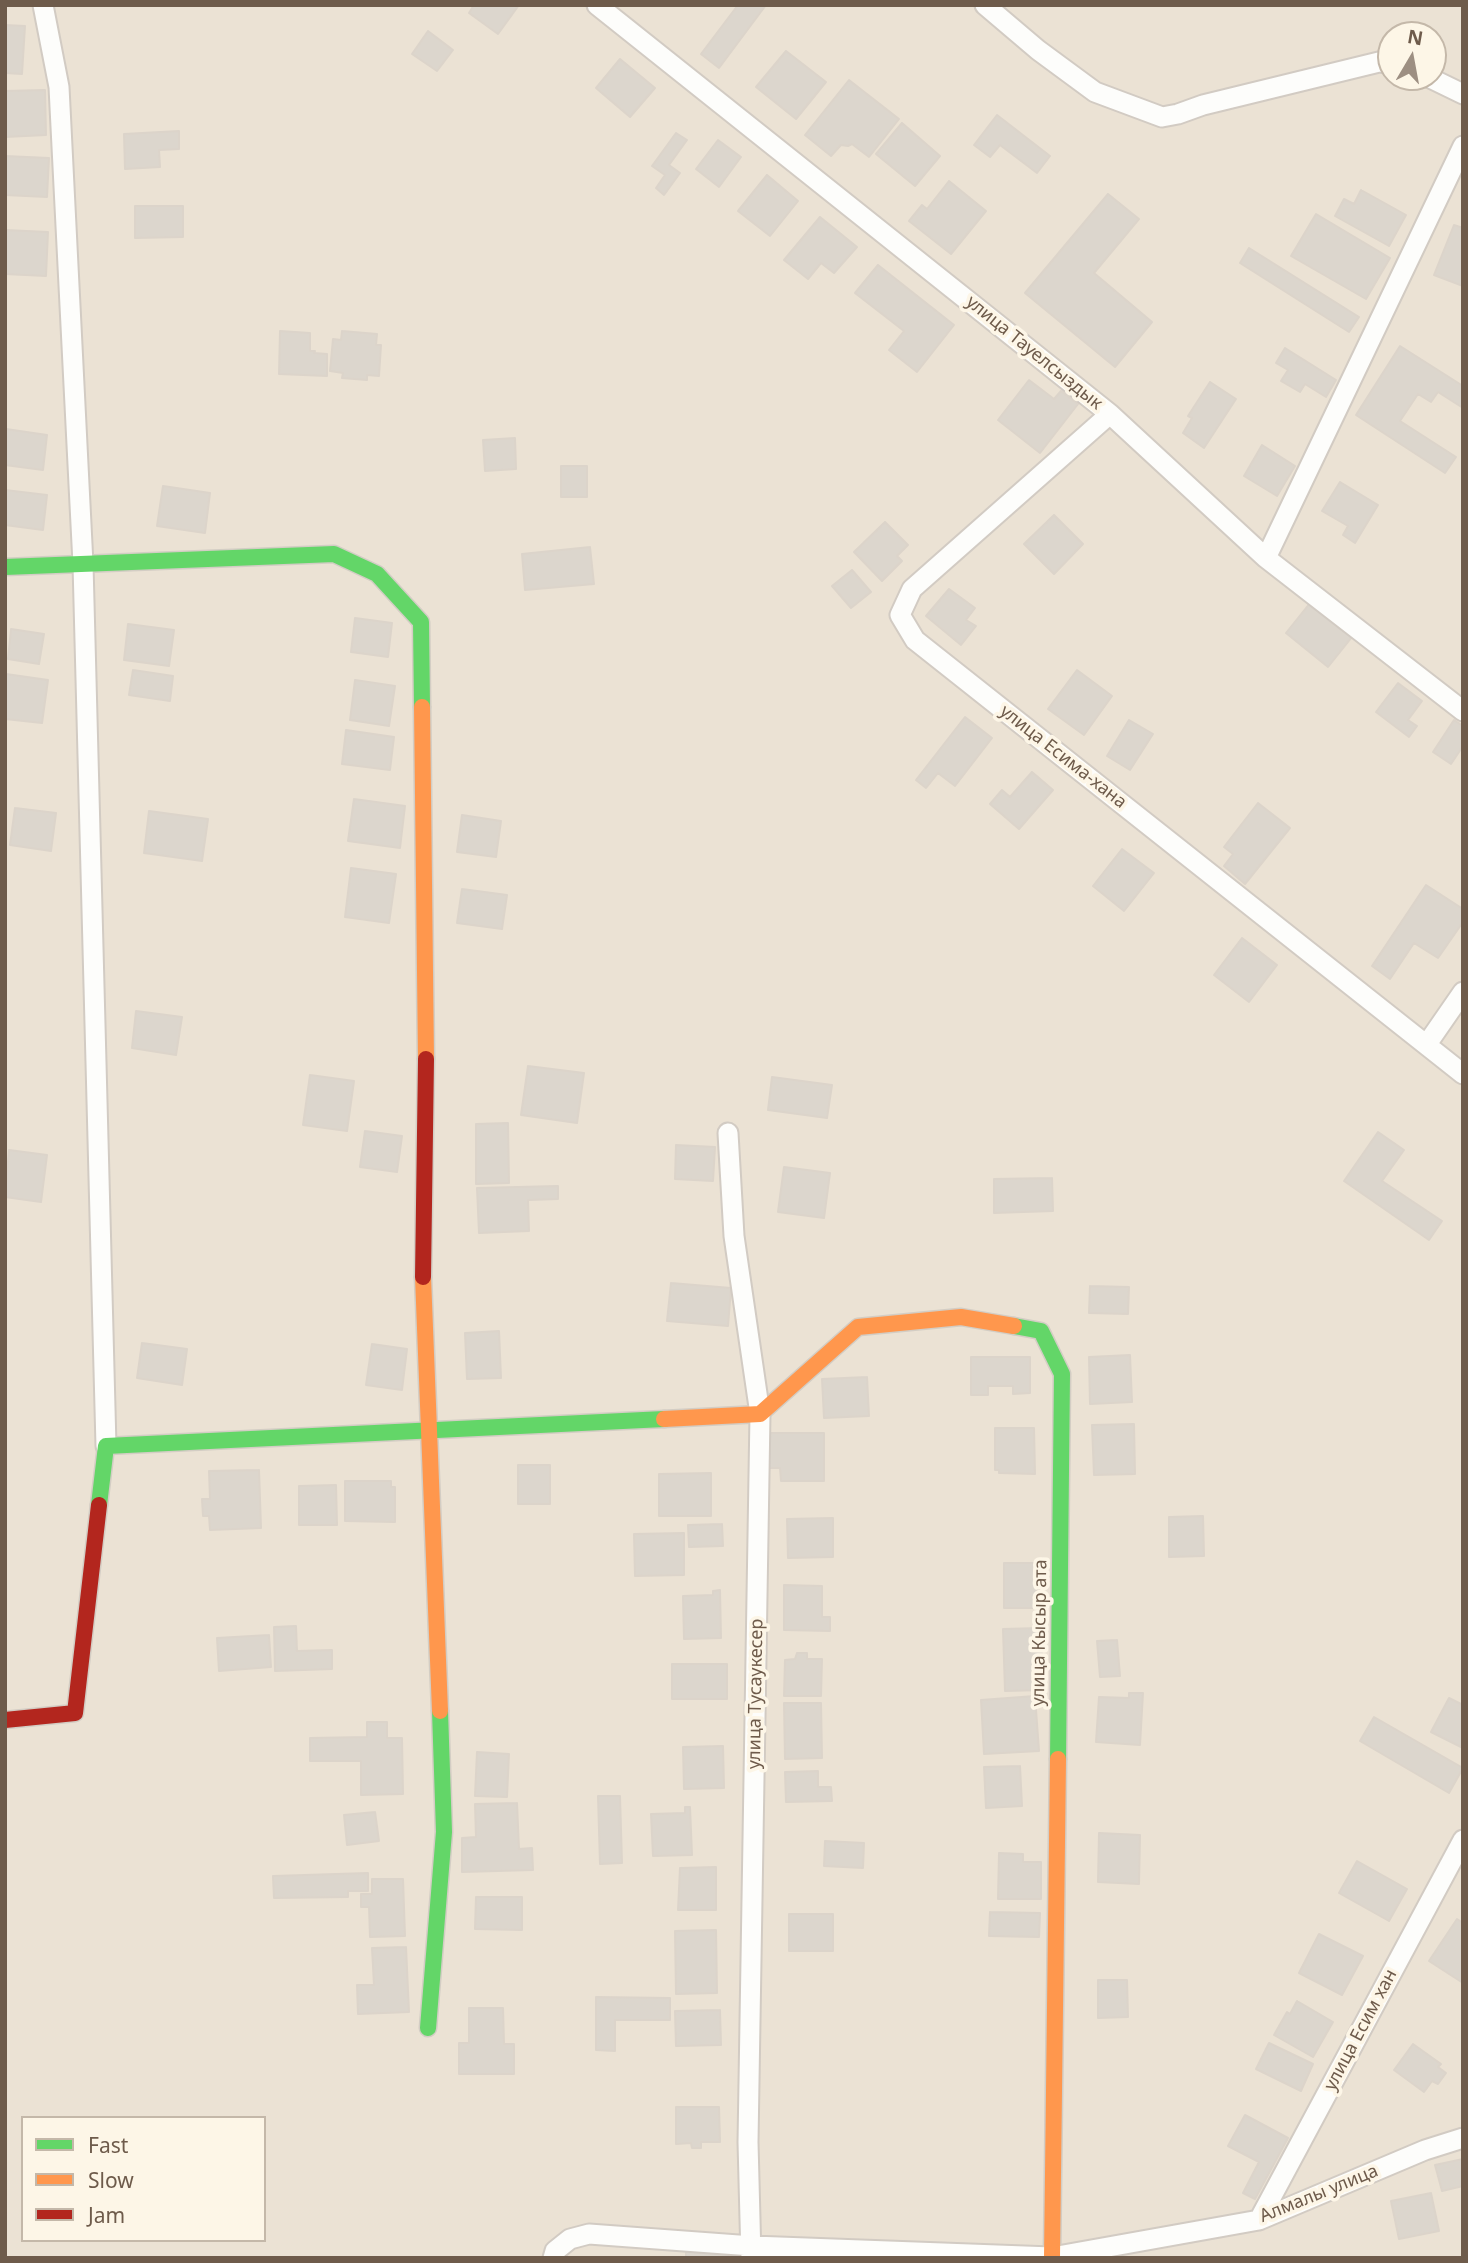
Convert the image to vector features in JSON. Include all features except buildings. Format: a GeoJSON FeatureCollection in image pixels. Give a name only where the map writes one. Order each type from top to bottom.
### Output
{"type":"FeatureCollection","features":[{"type":"Feature","properties":{"kind":"street"},"geometry":{"type":"LineString","coordinates":[[5,1720],[75,1713],[106,1446],[83,564],[59,87],[43,5]]}},
{"type":"Feature","properties":{"kind":"street","name":"улица Тауелсыздык"},"geometry":{"type":"LineString","coordinates":[[597,5],[1110,414],[1266,558],[1463,711]]}},
{"type":"Feature","properties":{"kind":"street"},"geometry":{"type":"LineString","coordinates":[[985,5],[1038,50],[1095,92],[1162,117],[1377,62]]}},
{"type":"Feature","properties":{"kind":"street"},"geometry":{"type":"LineString","coordinates":[[1447,86],[1463,94]]}},
{"type":"Feature","properties":{"kind":"street"},"geometry":{"type":"LineString","coordinates":[[1266,558],[1463,146]]}},
{"type":"Feature","properties":{"kind":"street","name":"улица Есима-хана"},"geometry":{"type":"LineString","coordinates":[[1110,414],[912,589],[900,615],[915,640],[1463,1074]]}},
{"type":"Feature","properties":{"kind":"street"},"geometry":{"type":"LineString","coordinates":[[5,567],[334,554],[377,574],[421,622],[426,1016],[424,1287],[444,1832],[428,2028]]}},
{"type":"Feature","properties":{"kind":"street"},"geometry":{"type":"LineString","coordinates":[[1427,1044],[1463,992]]}},
{"type":"Feature","properties":{"kind":"street","name":"улица Тусаукесер"},"geometry":{"type":"LineString","coordinates":[[727,1133],[734,1236],[760,1414],[748,2142],[752,2252]]}},
{"type":"Feature","properties":{"kind":"street","name":"улица Кысыр ата"},"geometry":{"type":"LineString","coordinates":[[760,1414],[858,1327],[961,1317],[1041,1331],[1062,1374],[1052,2257]]}},
{"type":"Feature","properties":{"kind":"street"},"geometry":{"type":"LineString","coordinates":[[106,1446],[760,1414]]}},
{"type":"Feature","properties":{"kind":"street","name":"улица Есим хан"},"geometry":{"type":"LineString","coordinates":[[1259,2220],[1463,1840]]}},
{"type":"Feature","properties":{"kind":"street","name":"Алмалы улица"},"geometry":{"type":"LineString","coordinates":[[553,2258],[555,2251],[570,2239],[589,2234],[752,2252],[1052,2257],[1259,2220],[1425,2150],[1463,2138]]}},
{"type":"Feature","properties":{"kind":"shaded area"},"geometry":{"type":"Polygon","coordinates":[[[5,5],[1463,5],[1463,2258],[5,2258],[5,5]]]}},
{"type":"Feature","properties":{"kind":"traffic: fast"},"geometry":{"type":"LineString","coordinates":[[5,567],[334,554],[377,574],[421,622],[422,707]]}},
{"type":"Feature","properties":{"kind":"traffic: fast"},"geometry":{"type":"LineString","coordinates":[[1014,1326],[1041,1331],[1062,1374],[1058,1759]]}},
{"type":"Feature","properties":{"kind":"traffic: fast"},"geometry":{"type":"LineString","coordinates":[[99,1505],[106,1446],[664,1419]]}},
{"type":"Feature","properties":{"kind":"traffic: fast"},"geometry":{"type":"LineString","coordinates":[[428,2028],[444,1832],[440,1711]]}},
{"type":"Feature","properties":{"kind":"traffic: slow"},"geometry":{"type":"LineString","coordinates":[[422,707],[426,1059]]}},
{"type":"Feature","properties":{"kind":"traffic: slow"},"geometry":{"type":"LineString","coordinates":[[423,1277],[440,1711]]}},
{"type":"Feature","properties":{"kind":"traffic: slow"},"geometry":{"type":"LineString","coordinates":[[664,1419],[760,1414],[858,1327],[961,1317],[1014,1326]]}},
{"type":"Feature","properties":{"kind":"traffic: slow"},"geometry":{"type":"LineString","coordinates":[[1052,2257],[1058,1759]]}},
{"type":"Feature","properties":{"kind":"traffic: jam"},"geometry":{"type":"LineString","coordinates":[[423,1277],[426,1059]]}},
{"type":"Feature","properties":{"kind":"traffic: jam"},"geometry":{"type":"LineString","coordinates":[[5,1720],[75,1713],[99,1505]]}}]}
